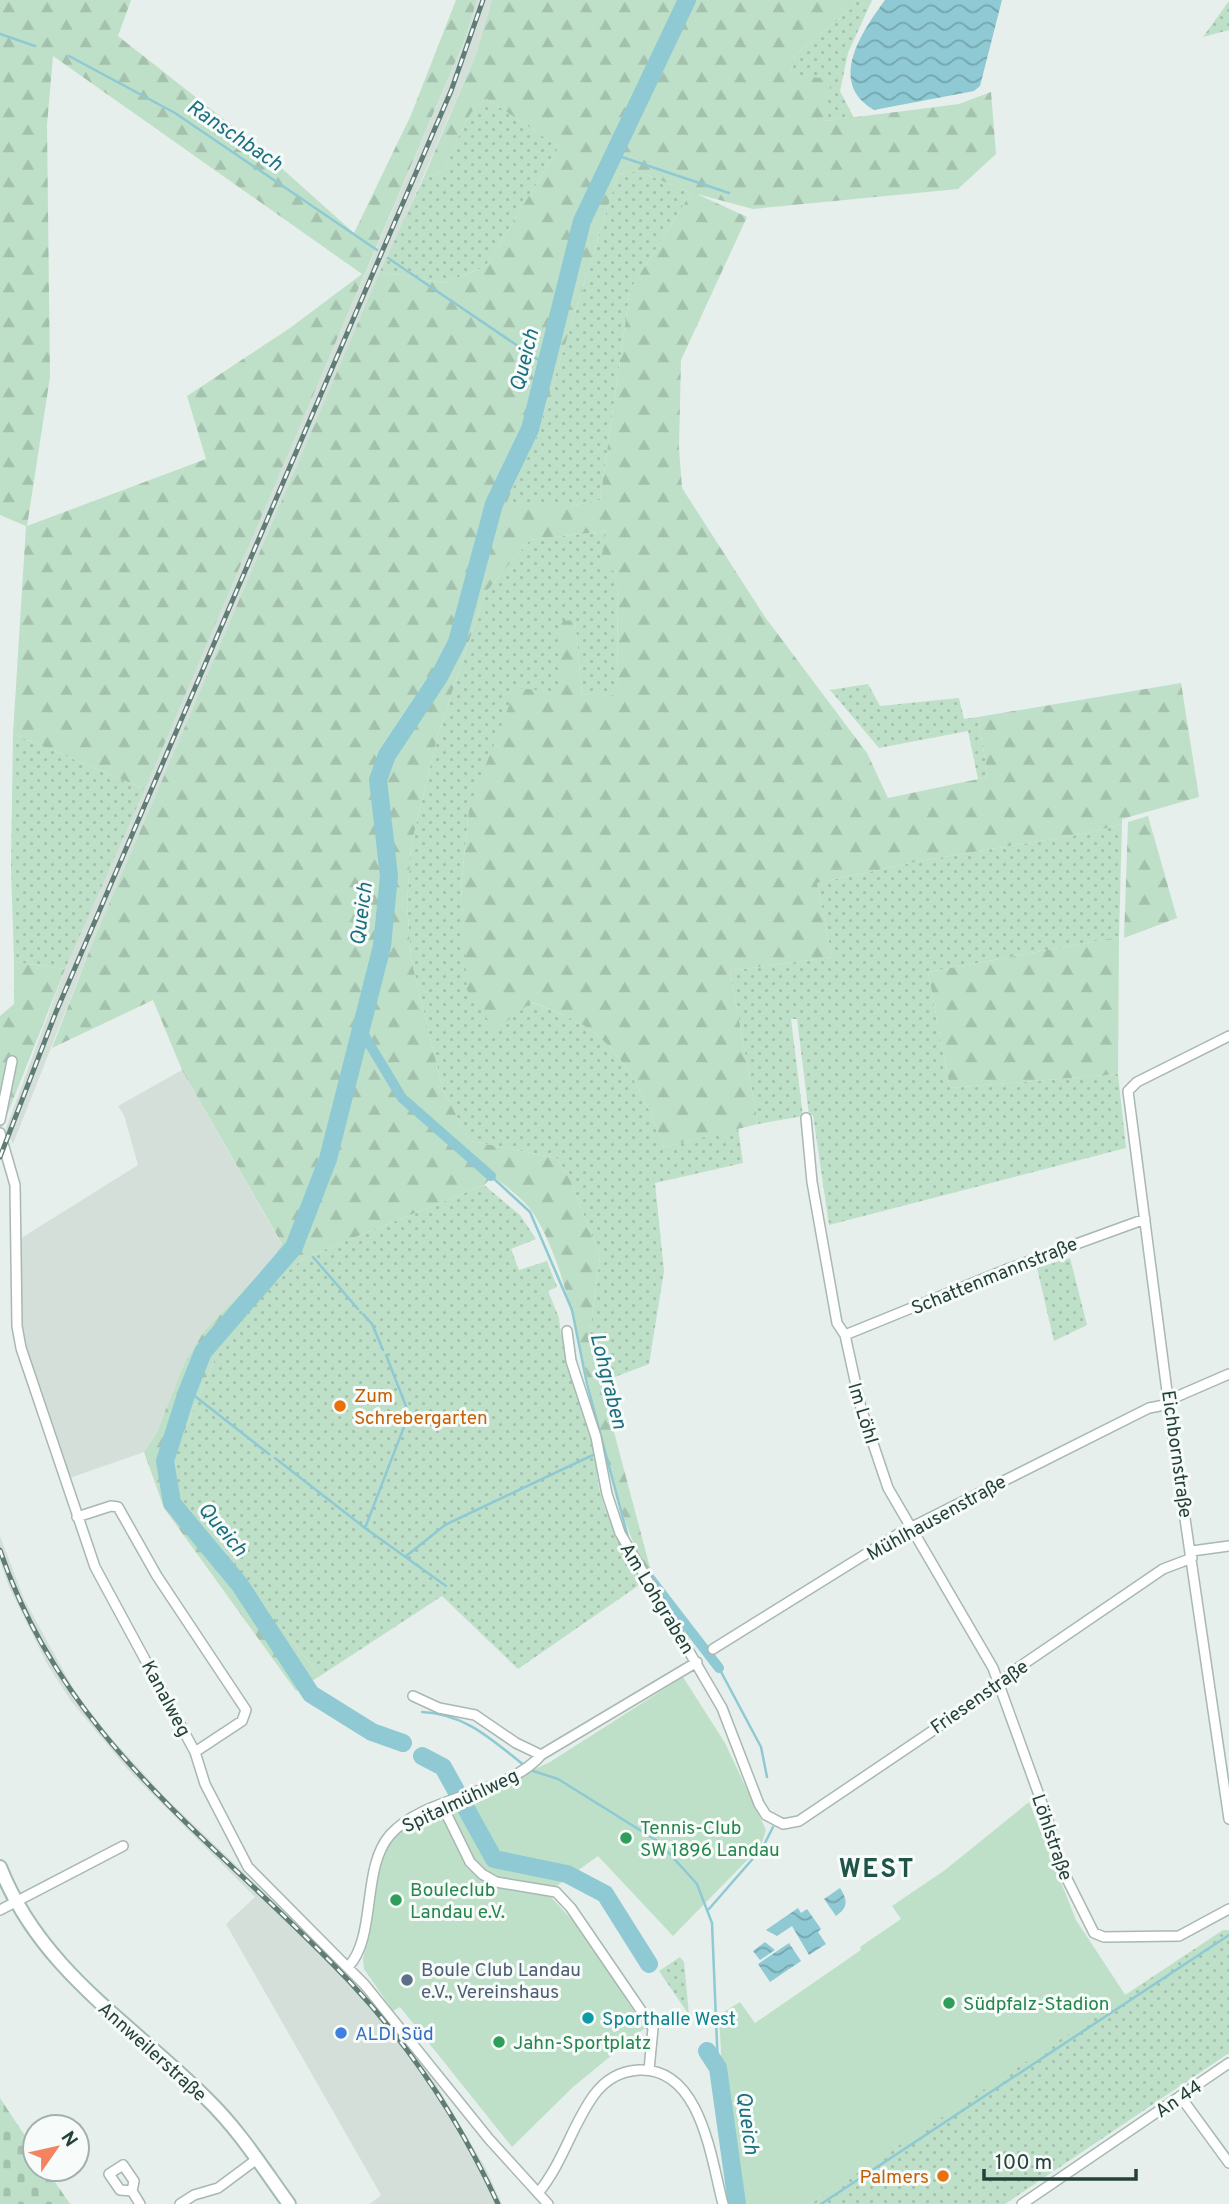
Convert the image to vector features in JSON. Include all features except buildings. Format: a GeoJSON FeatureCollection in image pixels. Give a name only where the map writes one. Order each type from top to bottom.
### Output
{"type":"FeatureCollection","features":[{"type":"Feature","properties":{"kind":"street","name":"Eichbornstraße"},"geometry":{"type":"LineString","coordinates":[[1229,1036],[1129,1089],[1229,1819]]}},
{"type":"Feature","properties":{"kind":"street"},"geometry":{"type":"LineString","coordinates":[[0,1120],[12,1061]]}},
{"type":"Feature","properties":{"kind":"street","name":"Im Löhl"},"geometry":{"type":"LineString","coordinates":[[806,1118],[821,1239],[837,1323],[845,1335],[861,1408],[881,1469],[911,1530],[999,1682]]}},
{"type":"Feature","properties":{"kind":"street","name":"Kanalweg"},"geometry":{"type":"LineString","coordinates":[[0,1133],[15,1185],[18,1337],[77,1517],[96,1567],[195,1752],[205,1784],[242,1859],[348,1967],[548,2204]]}},
{"type":"Feature","properties":{"kind":"street","name":"Schattenmannstraße"},"geometry":{"type":"LineString","coordinates":[[845,1335],[1016,1265],[1145,1219]]}},
{"type":"Feature","properties":{"kind":"street","name":"Am Lohgraben"},"geometry":{"type":"LineString","coordinates":[[567,1331],[571,1361],[596,1437],[611,1507],[628,1549],[697,1662],[730,1724],[759,1804],[766,1815]]}},
{"type":"Feature","properties":{"kind":"street","name":"Mühlhausenstraße"},"geometry":{"type":"LineString","coordinates":[[713,1649],[911,1530],[994,1484],[1149,1408],[1170,1402],[1229,1374]]}},
{"type":"Feature","properties":{"kind":"street"},"geometry":{"type":"LineString","coordinates":[[77,1517],[111,1506],[118,1507],[158,1576],[246,1710],[242,1721],[195,1752]]}},
{"type":"Feature","properties":{"kind":"street","name":"Friesenstraße"},"geometry":{"type":"LineString","coordinates":[[766,1815],[783,1824],[799,1821],[990,1692],[999,1682],[1163,1569],[1192,1555],[1229,1546]]}},
{"type":"Feature","properties":{"kind":"street","name":"Spitalmühlweg"},"geometry":{"type":"LineString","coordinates":[[348,1967],[359,1948],[384,1843],[399,1827],[466,1794],[516,1775],[532,1766],[541,1755],[697,1662]]}},
{"type":"Feature","properties":{"kind":"street","name":"Löhlstraße"},"geometry":{"type":"LineString","coordinates":[[999,1682],[1048,1820],[1060,1865],[1094,1933],[1120,1938],[1179,1936],[1229,1909]]}},
{"type":"Feature","properties":{"kind":"street","name":"Spitalmühlweg"},"geometry":{"type":"LineString","coordinates":[[413,1696],[439,1708],[475,1715],[516,1744],[541,1755]]}},
{"type":"Feature","properties":{"kind":"street"},"geometry":{"type":"LineString","coordinates":[[446,1803],[476,1869],[496,1882],[556,1892],[571,1908],[653,2028],[649,2070]]}},
{"type":"Feature","properties":{"kind":"street"},"geometry":{"type":"LineString","coordinates":[[0,1910],[123,1846]]}},
{"type":"Feature","properties":{"kind":"street","name":"Annweilerstraße"},"geometry":{"type":"LineString","coordinates":[[0,1867],[15,1901],[44,1946],[68,1974],[194,2086],[229,2123],[289,2204]]}},
{"type":"Feature","properties":{"kind":"street","name":"An 44"},"geometry":{"type":"LineString","coordinates":[[1022,2204],[1229,2063]]}},
{"type":"Feature","properties":{"kind":"street"},"geometry":{"type":"LineString","coordinates":[[538,2193],[552,2175],[590,2100],[601,2086],[626,2072],[649,2070],[674,2080],[691,2098],[723,2204]]}},
{"type":"Feature","properties":{"kind":"street"},"geometry":{"type":"LineString","coordinates":[[1180,2096],[1229,2163]]}},
{"type":"Feature","properties":{"kind":"street"},"geometry":{"type":"LineString","coordinates":[[180,2204],[194,2195],[218,2188],[257,2160]]}},
{"type":"Feature","properties":{"kind":"street"},"geometry":{"type":"LineString","coordinates":[[132,2191],[140,2204]]}},
{"type":"Feature","properties":{"kind":"shaded area"},"geometry":{"type":"Polygon","coordinates":[[[477,0],[492,0],[476,54],[94,939],[13,1144],[5,1131],[65,969],[381,237],[465,39],[477,0]]]}},
{"type":"Feature","properties":{"kind":"shaded area"},"geometry":{"type":"Polygon","coordinates":[[[182,1070],[282,1245],[271,1262],[205,1330],[184,1364],[156,1434],[144,1452],[64,1480],[21,1348],[15,1242],[138,1165],[124,1115],[118,1106],[182,1070]]]}},
{"type":"Feature","properties":{"kind":"shaded area"},"geometry":{"type":"Polygon","coordinates":[[[0,1536],[24,1599],[78,1697],[164,1796],[320,1946],[379,2010],[436,2084],[485,2167],[502,2204],[370,2204],[381,2195],[226,1924],[255,1897],[129,1771],[71,1701],[47,1664],[9,1587],[0,1561],[0,1536]]]}},
{"type":"Feature","properties":{"kind":"green space"},"geometry":{"type":"Polygon","coordinates":[[[0,0],[131,0],[118,36],[249,139],[354,233],[411,115],[456,0],[477,0],[465,39],[145,789],[13,734],[26,526],[0,515],[0,0]],[[53,56],[47,125],[50,377],[27,526],[206,459],[187,396],[290,328],[362,274],[53,56]]]}},
{"type":"Feature","properties":{"kind":"green space"},"geometry":{"type":"Polygon","coordinates":[[[492,0],[855,0],[852,8],[795,55],[790,75],[831,79],[825,121],[959,104],[991,92],[996,154],[958,189],[753,209],[697,194],[747,217],[681,360],[679,448],[682,488],[765,617],[867,753],[888,798],[988,777],[978,717],[1181,683],[1199,797],[1122,819],[1122,824],[1088,833],[925,860],[817,883],[832,957],[730,971],[758,1124],[664,1147],[631,1076],[620,1059],[593,1032],[576,1021],[532,1002],[495,1030],[467,990],[461,888],[469,808],[516,688],[560,692],[559,621],[575,620],[582,694],[618,696],[617,572],[600,567],[606,531],[530,540],[485,593],[438,734],[411,846],[407,904],[411,959],[443,1090],[470,1141],[557,1158],[571,1182],[600,1256],[589,1338],[652,1575],[649,1578],[637,1553],[618,1500],[558,1266],[533,1213],[493,1176],[484,1185],[304,1258],[251,1302],[227,1330],[174,1456],[178,1497],[320,1676],[296,1691],[164,1508],[144,1452],[156,1434],[184,1364],[205,1330],[271,1262],[282,1244],[182,1070],[153,1000],[52,1048],[94,939],[378,276],[390,273],[443,283],[485,267],[559,147],[487,99],[473,110],[467,119],[444,171],[423,179],[476,54],[492,0]],[[638,171],[618,174],[537,435],[505,506],[569,506],[600,500],[630,290],[691,193],[638,171]]]}},
{"type":"Feature","properties":{"kind":"green space"},"geometry":{"type":"Polygon","coordinates":[[[855,0],[872,0],[848,53],[840,91],[854,118],[824,121],[790,75],[795,55],[852,8],[855,0]]]}},
{"type":"Feature","properties":{"kind":"green space"},"geometry":{"type":"Polygon","coordinates":[[[1229,1],[1229,30],[1203,37],[1226,5],[1229,1]]]}},
{"type":"Feature","properties":{"kind":"green space"},"geometry":{"type":"Polygon","coordinates":[[[487,99],[559,147],[485,267],[443,283],[390,273],[378,276],[423,179],[444,171],[467,119],[480,103],[487,99]]]}},
{"type":"Feature","properties":{"kind":"green space"},"geometry":{"type":"Polygon","coordinates":[[[638,171],[691,193],[630,290],[600,500],[569,506],[504,506],[537,435],[618,174],[638,171]]]}},
{"type":"Feature","properties":{"kind":"green space"},"geometry":{"type":"Polygon","coordinates":[[[607,531],[601,566],[617,572],[618,697],[582,694],[575,621],[560,621],[560,692],[469,808],[461,888],[468,990],[495,1029],[531,1002],[571,1018],[593,1032],[620,1059],[631,1076],[664,1147],[738,1128],[743,1163],[655,1183],[664,1271],[649,1364],[599,1383],[589,1338],[600,1256],[571,1182],[557,1158],[470,1141],[443,1090],[411,959],[407,904],[411,846],[438,734],[485,593],[530,540],[607,531]]]}},
{"type":"Feature","properties":{"kind":"green space"},"geometry":{"type":"Polygon","coordinates":[[[868,684],[880,706],[959,698],[964,719],[978,717],[988,777],[978,779],[968,731],[879,748],[830,690],[868,684]]]}},
{"type":"Feature","properties":{"kind":"green space"},"geometry":{"type":"Polygon","coordinates":[[[13,734],[145,789],[65,969],[14,962],[11,867],[13,734]]]}},
{"type":"Feature","properties":{"kind":"green space"},"geometry":{"type":"Polygon","coordinates":[[[1148,816],[1177,918],[1124,938],[1128,822],[1148,816]]]}},
{"type":"Feature","properties":{"kind":"green space"},"geometry":{"type":"Polygon","coordinates":[[[1122,824],[1119,937],[928,972],[950,1088],[1118,1074],[1126,1148],[829,1225],[813,1115],[809,1115],[797,1019],[791,1019],[803,1116],[758,1124],[730,971],[832,957],[817,883],[925,860],[1088,833],[1122,824]]]}},
{"type":"Feature","properties":{"kind":"green space"},"geometry":{"type":"Polygon","coordinates":[[[1119,937],[1118,1074],[950,1088],[928,972],[1119,937]]]}},
{"type":"Feature","properties":{"kind":"green space"},"geometry":{"type":"Polygon","coordinates":[[[14,962],[65,969],[0,1133],[0,1016],[14,1004],[14,962]]]}},
{"type":"Feature","properties":{"kind":"green space"},"geometry":{"type":"Polygon","coordinates":[[[484,1185],[520,1215],[536,1239],[511,1249],[519,1270],[547,1261],[557,1287],[548,1291],[559,1318],[561,1335],[565,1334],[598,1451],[598,1484],[603,1502],[617,1536],[642,1583],[518,1669],[442,1596],[320,1676],[178,1497],[174,1456],[227,1330],[251,1302],[304,1258],[484,1185]]]}},
{"type":"Feature","properties":{"kind":"green space"},"geometry":{"type":"Polygon","coordinates":[[[1070,1258],[1087,1325],[1054,1341],[1037,1268],[1070,1258]]]}},
{"type":"Feature","properties":{"kind":"green space"},"geometry":{"type":"Polygon","coordinates":[[[683,1677],[725,1743],[766,1830],[761,1846],[673,1936],[598,1856],[547,1893],[577,1925],[645,2028],[573,2087],[512,2147],[400,2007],[393,2011],[364,1969],[363,1959],[385,1844],[400,1832],[550,1762],[683,1677]]]}},
{"type":"Feature","properties":{"kind":"green space","name":"Südpfalz-Stadion"},"geometry":{"type":"Polygon","coordinates":[[[1029,1802],[1076,1920],[1126,1996],[810,2204],[740,2204],[722,2071],[719,2015],[740,2002],[755,2023],[901,1919],[892,1906],[945,1870],[1029,1802]]]}},
{"type":"Feature","properties":{"kind":"green space"},"geometry":{"type":"Polygon","coordinates":[[[1223,1930],[1229,1930],[1229,2053],[1005,2204],[810,2204],[1223,1930]]]}},
{"type":"Feature","properties":{"kind":"green space"},"geometry":{"type":"Polygon","coordinates":[[[680,1957],[684,1962],[689,2015],[659,1971],[680,1957]]]}},
{"type":"Feature","properties":{"kind":"green space"},"geometry":{"type":"Polygon","coordinates":[[[0,2098],[21,2130],[21,2183],[56,2183],[70,2204],[0,2204],[0,2098]]]}},
{"type":"Feature","properties":{"kind":"water"},"geometry":{"type":"Polygon","coordinates":[[[885,0],[1002,0],[980,86],[974,91],[874,110],[860,99],[850,72],[853,57],[867,27],[885,0]]]}},
{"type":"Feature","properties":{"kind":"water"},"geometry":{"type":"Polygon","coordinates":[[[840,1888],[846,1904],[836,1916],[824,1899],[840,1888]]]}},
{"type":"Feature","properties":{"kind":"water"},"geometry":{"type":"Polygon","coordinates":[[[798,1908],[801,1913],[807,1909],[821,1929],[818,1932],[826,1944],[809,1955],[792,1926],[777,1936],[766,1930],[798,1908]]]}},
{"type":"Feature","properties":{"kind":"water"},"geometry":{"type":"Polygon","coordinates":[[[765,1942],[775,1950],[760,1960],[753,1951],[765,1942]]]}},
{"type":"Feature","properties":{"kind":"water"},"geometry":{"type":"Polygon","coordinates":[[[789,1943],[801,1961],[770,1982],[758,1964],[789,1943]]]}},
{"type":"Feature","properties":{"kind":"waterway","name":"Queich"},"geometry":{"type":"LineString","coordinates":[[403,1743],[372,1732],[311,1694],[240,1585],[172,1503],[165,1461],[203,1352],[294,1247],[328,1159],[382,946],[389,876],[378,780],[387,755],[439,677],[457,642],[494,504],[530,429],[582,221],[687,0]]}},
{"type":"Feature","properties":{"kind":"waterway","name":"Ranschbach"},"geometry":{"type":"LineString","coordinates":[[0,34],[35,46]]}},
{"type":"Feature","properties":{"kind":"waterway","name":"Ranschbach"},"geometry":{"type":"LineString","coordinates":[[69,56],[175,113],[377,250]]}},
{"type":"Feature","properties":{"kind":"waterway"},"geometry":{"type":"LineString","coordinates":[[616,155],[729,193]]}},
{"type":"Feature","properties":{"kind":"waterway","name":"Ranschbach"},"geometry":{"type":"LineString","coordinates":[[388,258],[546,365]]}},
{"type":"Feature","properties":{"kind":"waterway","name":"Lohgraben"},"geometry":{"type":"LineString","coordinates":[[361,1030],[402,1098],[491,1176]]}},
{"type":"Feature","properties":{"kind":"waterway","name":"Lohgraben"},"geometry":{"type":"LineString","coordinates":[[491,1176],[530,1212],[572,1310],[587,1384],[629,1541]]}},
{"type":"Feature","properties":{"kind":"waterway"},"geometry":{"type":"LineString","coordinates":[[313,1257],[358,1309]]}},
{"type":"Feature","properties":{"kind":"waterway"},"geometry":{"type":"LineString","coordinates":[[363,1314],[372,1324],[383,1350]]}},
{"type":"Feature","properties":{"kind":"waterway"},"geometry":{"type":"LineString","coordinates":[[386,1355],[409,1414],[365,1528],[446,1586]]}},
{"type":"Feature","properties":{"kind":"waterway"},"geometry":{"type":"LineString","coordinates":[[187,1390],[269,1454]]}},
{"type":"Feature","properties":{"kind":"waterway"},"geometry":{"type":"LineString","coordinates":[[405,1557],[445,1525],[595,1454]]}},
{"type":"Feature","properties":{"kind":"waterway"},"geometry":{"type":"LineString","coordinates":[[275,1458],[365,1528]]}},
{"type":"Feature","properties":{"kind":"waterway","name":"Lohgraben"},"geometry":{"type":"LineString","coordinates":[[649,1577],[719,1668]]}},
{"type":"Feature","properties":{"kind":"waterway","name":"Lohgraben"},"geometry":{"type":"LineString","coordinates":[[719,1668],[761,1747],[767,1777]]}},
{"type":"Feature","properties":{"kind":"waterway"},"geometry":{"type":"LineString","coordinates":[[422,1712],[465,1723],[490,1738],[525,1766]]}},
{"type":"Feature","properties":{"kind":"waterway","name":"Queich"},"geometry":{"type":"LineString","coordinates":[[422,1756],[443,1767],[494,1859],[567,1874],[605,1894],[649,1964]]}},
{"type":"Feature","properties":{"kind":"waterway"},"geometry":{"type":"LineString","coordinates":[[530,1770],[558,1779],[659,1842],[697,1884],[712,1923],[718,2068]]}},
{"type":"Feature","properties":{"kind":"waterway","name":"Lohgraben"},"geometry":{"type":"LineString","coordinates":[[709,1909],[763,1847],[773,1827]]}},
{"type":"Feature","properties":{"kind":"waterway"},"geometry":{"type":"LineString","coordinates":[[821,2204],[1229,1935]]}},
{"type":"Feature","properties":{"kind":"waterway","name":"Queich"},"geometry":{"type":"LineString","coordinates":[[707,2051],[718,2068],[737,2204]]}},
{"type":"Feature","properties":{"kind":"railway"},"geometry":{"type":"LineString","coordinates":[[0,1157],[56,1012],[451,91],[483,0]]}},
{"type":"Feature","properties":{"kind":"railway"},"geometry":{"type":"LineString","coordinates":[[0,1550],[28,1618],[63,1679],[104,1734],[197,1834],[349,1981],[393,2032],[451,2115],[498,2204]]}},
{"type":"Feature","properties":{"kind":"place","name":"Zum Schrebergarten"},"geometry":{"type":"Point","coordinates":[340,1406]}},
{"type":"Feature","properties":{"kind":"place","name":"Tennis-Club SW 1896 Landau"},"geometry":{"type":"Point","coordinates":[626,1838]}},
{"type":"Feature","properties":{"kind":"place","name":"Bouleclub Landau e.V."},"geometry":{"type":"Point","coordinates":[396,1900]}},
{"type":"Feature","properties":{"kind":"place","name":"Boule Club Landau e.V., Vereinshaus"},"geometry":{"type":"Point","coordinates":[407,1980]}},
{"type":"Feature","properties":{"kind":"place","name":"Südpfalz-Stadion"},"geometry":{"type":"Point","coordinates":[949,2003]}},
{"type":"Feature","properties":{"kind":"place","name":"Sporthalle West"},"geometry":{"type":"Point","coordinates":[588,2018]}},
{"type":"Feature","properties":{"kind":"place","name":"ALDI Süd"},"geometry":{"type":"Point","coordinates":[341,2033]}},
{"type":"Feature","properties":{"kind":"place","name":"Jahn-Sportplatz"},"geometry":{"type":"Point","coordinates":[499,2042]}},
{"type":"Feature","properties":{"kind":"place","name":"Palmers"},"geometry":{"type":"Point","coordinates":[943,2176]}},
{"type":"Feature","properties":{"kind":"district","name":"WEST"},"geometry":{"type":"Point","coordinates":[877,1868]}}]}
